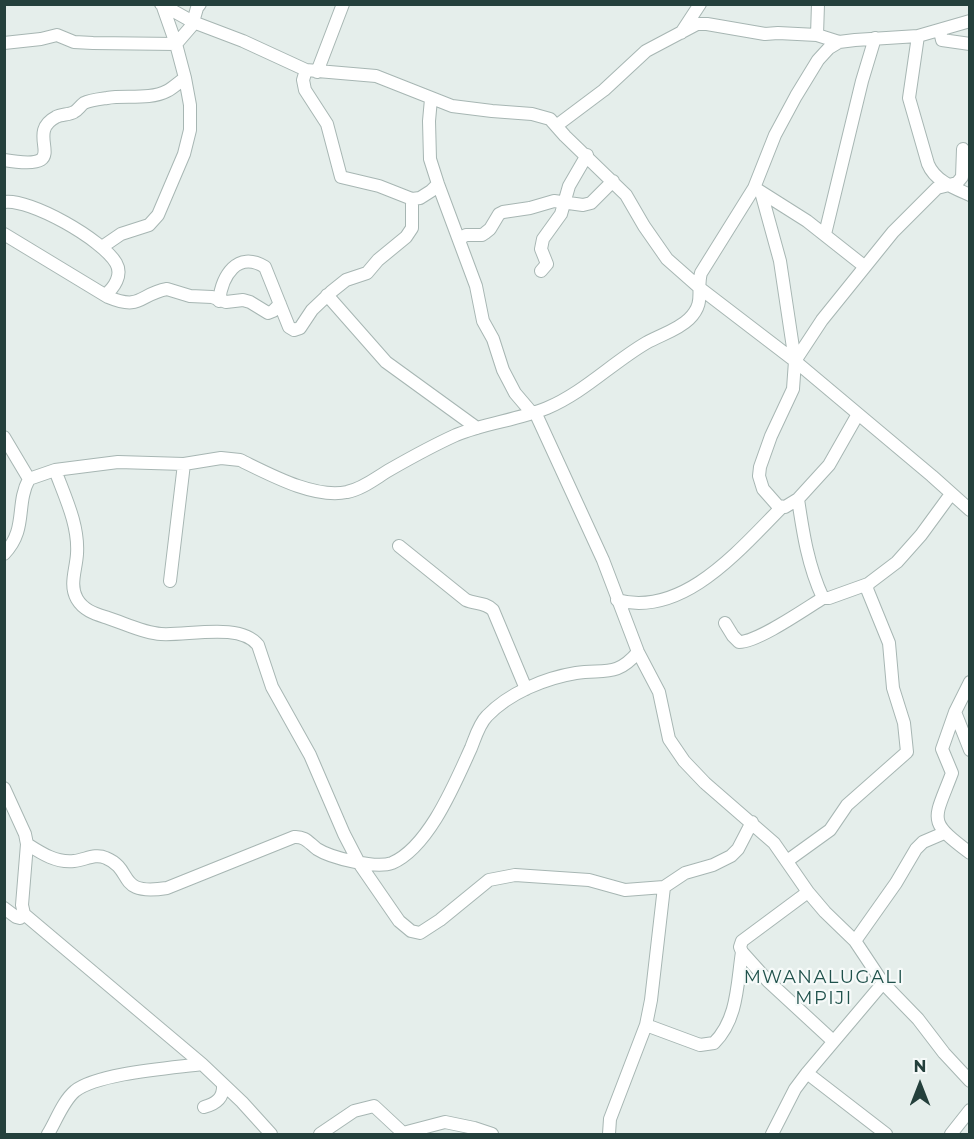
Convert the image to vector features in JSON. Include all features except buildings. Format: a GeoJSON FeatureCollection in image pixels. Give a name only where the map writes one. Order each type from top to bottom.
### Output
{"type":"FeatureCollection","features":[{"type":"Feature","properties":{"kind":"street"},"geometry":{"type":"LineString","coordinates":[[176,44],[194,22],[196,8],[200,4]]}},
{"type":"Feature","properties":{"kind":"street"},"geometry":{"type":"LineString","coordinates":[[343,4],[312,71],[303,81],[305,90],[327,124],[341,177],[379,186],[412,199],[420,198],[438,184]]}},
{"type":"Feature","properties":{"kind":"street"},"geometry":{"type":"LineString","coordinates":[[680,34],[700,4]]}},
{"type":"Feature","properties":{"kind":"street"},"geometry":{"type":"LineString","coordinates":[[817,35],[818,4]]}},
{"type":"Feature","properties":{"kind":"street"},"geometry":{"type":"LineString","coordinates":[[162,6],[194,22],[312,71],[376,76],[431,99],[464,108],[532,114],[550,118],[626,195],[667,260],[795,361],[969,510]]}},
{"type":"Feature","properties":{"kind":"street"},"geometry":{"type":"LineString","coordinates":[[102,247],[122,234],[150,225],[158,215],[180,167],[190,130],[190,105],[185,78],[162,6]]}},
{"type":"Feature","properties":{"kind":"street"},"geometry":{"type":"LineString","coordinates":[[4,554],[15,542],[19,531],[25,487],[29,479],[55,470],[118,462],[184,464],[230,458],[240,460],[299,486],[336,493],[348,492],[455,436],[549,407],[645,343],[688,320],[699,305],[701,273],[758,190],[775,135],[818,60],[833,44],[875,38],[918,36],[969,21]]}},
{"type":"Feature","properties":{"kind":"street"},"geometry":{"type":"LineString","coordinates":[[556,126],[604,90],[646,51],[697,24],[765,34],[817,35],[839,42]]}},
{"type":"Feature","properties":{"kind":"street"},"geometry":{"type":"LineString","coordinates":[[940,31],[942,40],[969,44]]}},
{"type":"Feature","properties":{"kind":"street"},"geometry":{"type":"LineString","coordinates":[[4,43],[57,35],[74,42],[176,44]]}},
{"type":"Feature","properties":{"kind":"street"},"geometry":{"type":"LineString","coordinates":[[918,36],[909,98],[932,172],[937,178],[969,195]]}},
{"type":"Feature","properties":{"kind":"street"},"geometry":{"type":"LineString","coordinates":[[825,234],[825,225],[875,38]]}},
{"type":"Feature","properties":{"kind":"street"},"geometry":{"type":"LineString","coordinates":[[4,160],[38,163],[44,157],[45,152],[44,128],[56,117],[73,113],[85,103],[108,98],[165,92],[185,78]]}},
{"type":"Feature","properties":{"kind":"street"},"geometry":{"type":"LineString","coordinates":[[431,99],[430,159],[476,286],[483,321],[493,339],[502,370],[515,393],[534,412],[603,560],[638,652],[659,692],[669,739],[684,761],[705,783],[774,843],[808,892],[855,941],[883,982],[918,1019],[969,1082]]}},
{"type":"Feature","properties":{"kind":"street"},"geometry":{"type":"LineString","coordinates":[[795,361],[822,320],[893,232],[937,188],[957,183],[962,177],[963,149]]}},
{"type":"Feature","properties":{"kind":"street"},"geometry":{"type":"LineString","coordinates":[[541,271],[547,264],[541,249],[543,239],[561,213],[569,186],[586,155]]}},
{"type":"Feature","properties":{"kind":"street"},"geometry":{"type":"LineString","coordinates":[[459,239],[466,235],[482,235],[490,229],[499,214],[503,212],[530,208],[548,201],[583,205],[591,203],[614,181]]}},
{"type":"Feature","properties":{"kind":"street"},"geometry":{"type":"LineString","coordinates":[[758,190],[825,234],[864,266]]}},
{"type":"Feature","properties":{"kind":"street"},"geometry":{"type":"LineString","coordinates":[[758,190],[780,261],[795,361],[793,389],[771,436],[759,476],[762,489],[782,508]]}},
{"type":"Feature","properties":{"kind":"street"},"geometry":{"type":"LineString","coordinates":[[219,301],[226,274],[237,264],[251,262],[266,267],[290,327],[294,330],[300,328],[312,310],[327,295],[346,280],[367,273],[378,260],[406,237],[412,228],[412,199]]}},
{"type":"Feature","properties":{"kind":"street"},"geometry":{"type":"LineString","coordinates":[[4,202],[14,201],[32,206],[77,229],[102,247],[116,263],[118,270],[116,283],[105,295]]}},
{"type":"Feature","properties":{"kind":"street"},"geometry":{"type":"LineString","coordinates":[[4,234],[121,303],[137,303],[167,289],[190,296],[212,297],[219,301],[243,300],[268,313],[280,304]]}},
{"type":"Feature","properties":{"kind":"street"},"geometry":{"type":"LineString","coordinates":[[327,295],[386,362],[477,428]]}},
{"type":"Feature","properties":{"kind":"street"},"geometry":{"type":"LineString","coordinates":[[617,600],[631,604],[643,604],[686,592],[743,546],[782,508],[798,498],[829,465],[858,414]]}},
{"type":"Feature","properties":{"kind":"street"},"geometry":{"type":"LineString","coordinates":[[4,437],[29,479]]}},
{"type":"Feature","properties":{"kind":"street"},"geometry":{"type":"LineString","coordinates":[[170,581],[184,464]]}},
{"type":"Feature","properties":{"kind":"street"},"geometry":{"type":"LineString","coordinates":[[55,470],[77,535],[77,554],[72,584],[79,603],[96,614],[150,632],[161,634],[212,632],[247,635],[254,640],[258,645],[272,687],[310,755],[359,863],[399,921],[411,931],[420,933],[440,920],[489,880],[515,875],[589,880],[625,890],[664,886],[685,873],[732,856],[752,822]]}},
{"type":"Feature","properties":{"kind":"street"},"geometry":{"type":"LineString","coordinates":[[725,623],[739,642],[744,642],[823,598],[868,584],[897,562],[921,535],[951,494]]}},
{"type":"Feature","properties":{"kind":"street"},"geometry":{"type":"LineString","coordinates":[[798,498],[804,542],[813,577],[823,598]]}},
{"type":"Feature","properties":{"kind":"street"},"geometry":{"type":"LineString","coordinates":[[399,546],[466,600],[473,603],[485,603],[493,610],[526,690]]}},
{"type":"Feature","properties":{"kind":"street"},"geometry":{"type":"LineString","coordinates":[[787,861],[830,830],[847,805],[907,752],[904,723],[893,688],[889,643],[867,589],[868,584]]}},
{"type":"Feature","properties":{"kind":"street"},"geometry":{"type":"LineString","coordinates":[[27,844],[44,855],[65,861],[98,855],[107,858],[115,863],[130,885],[137,889],[167,888],[294,837],[306,839],[319,850],[359,863],[375,866],[390,864],[417,843],[450,794],[485,718],[500,705],[526,690],[560,677],[622,668],[638,652]]}},
{"type":"Feature","properties":{"kind":"street"},"geometry":{"type":"LineString","coordinates":[[969,682],[942,749],[952,773],[937,812],[938,824],[944,833],[969,853]]}},
{"type":"Feature","properties":{"kind":"street"},"geometry":{"type":"LineString","coordinates":[[955,712],[969,750]]}},
{"type":"Feature","properties":{"kind":"street"},"geometry":{"type":"LineString","coordinates":[[4,788],[25,834],[27,844],[22,905],[24,914],[202,1064],[248,1108],[271,1134]]}},
{"type":"Feature","properties":{"kind":"street"},"geometry":{"type":"LineString","coordinates":[[855,941],[916,849],[923,842],[944,833]]}},
{"type":"Feature","properties":{"kind":"street"},"geometry":{"type":"LineString","coordinates":[[596,1134],[609,1131],[621,1086],[645,1025],[651,1000],[664,886]]}},
{"type":"Feature","properties":{"kind":"street"},"geometry":{"type":"LineString","coordinates":[[808,892],[742,941],[740,947],[768,981],[833,1041]]}},
{"type":"Feature","properties":{"kind":"street"},"geometry":{"type":"LineString","coordinates":[[4,908],[16,917],[20,918],[24,914]]}},
{"type":"Feature","properties":{"kind":"street"},"geometry":{"type":"LineString","coordinates":[[645,1025],[700,1045],[714,1043],[730,1023],[742,952]]}},
{"type":"Feature","properties":{"kind":"street"},"geometry":{"type":"LineString","coordinates":[[772,1134],[795,1089],[883,982]]}},
{"type":"Feature","properties":{"kind":"street"},"geometry":{"type":"LineString","coordinates":[[48,1134],[66,1102],[75,1091],[86,1086],[114,1077],[202,1064]]}},
{"type":"Feature","properties":{"kind":"street"},"geometry":{"type":"LineString","coordinates":[[807,1073],[886,1134]]}},
{"type":"Feature","properties":{"kind":"street"},"geometry":{"type":"LineString","coordinates":[[204,1107],[218,1100],[222,1094],[223,1084]]}},
{"type":"Feature","properties":{"kind":"street"},"geometry":{"type":"LineString","coordinates":[[320,1134],[354,1111],[374,1106],[404,1133],[439,1123],[453,1122],[492,1134]]}},
{"type":"Feature","properties":{"kind":"street"},"geometry":{"type":"LineString","coordinates":[[951,1134],[969,1110]]}},
{"type":"Feature","properties":{"kind":"district","name":"MWANALUGALI MPIJI"},"geometry":{"type":"Point","coordinates":[824,988]}}]}
